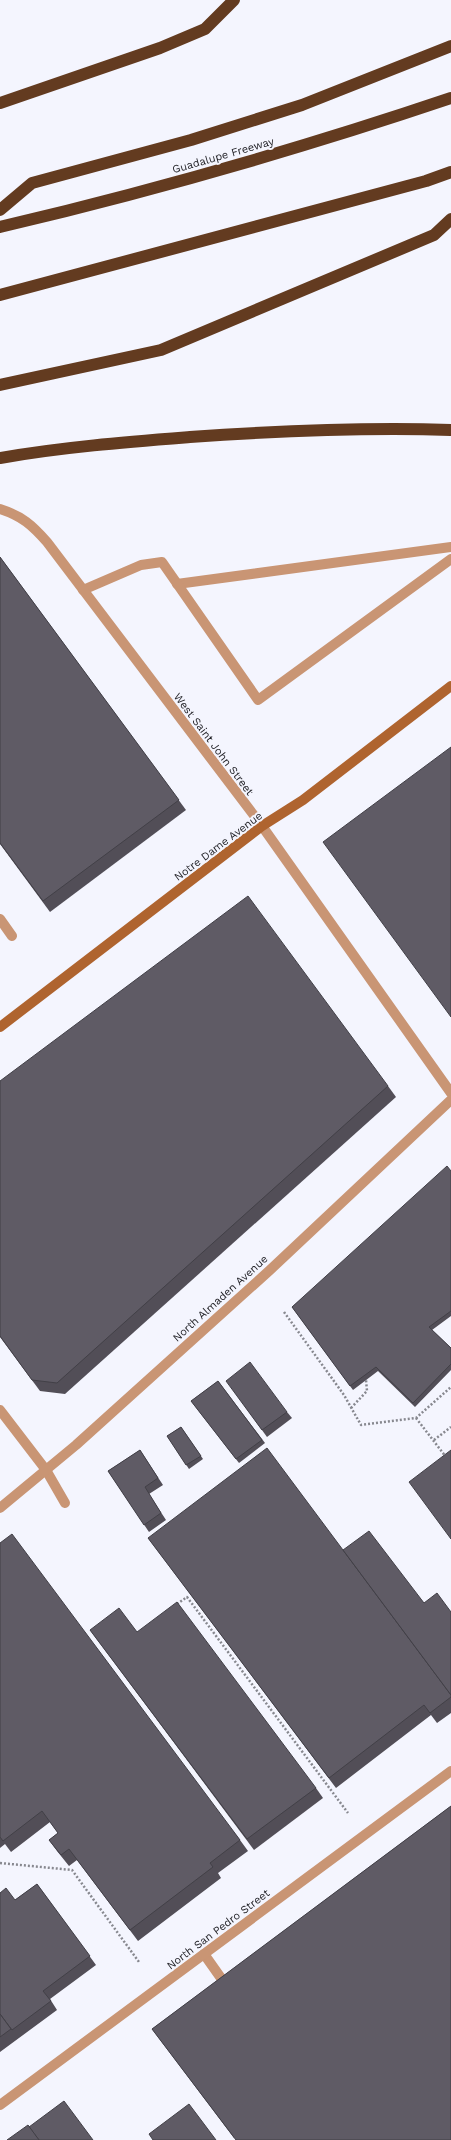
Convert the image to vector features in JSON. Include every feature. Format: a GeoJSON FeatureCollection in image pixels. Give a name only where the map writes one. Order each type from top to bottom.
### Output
{"type":"FeatureCollection","features":[{"type":"Feature","properties":{"kind":"highway"},"geometry":{"type":"LineString","coordinates":[[0,103],[160,48],[205,29],[234,0]]}},
{"type":"Feature","properties":{"kind":"highway"},"geometry":{"type":"LineString","coordinates":[[0,210],[32,183],[191,140],[302,105],[367,81],[451,46]]}},
{"type":"Feature","properties":{"kind":"highway","name":"Guadalupe Freeway"},"geometry":{"type":"LineString","coordinates":[[0,228],[199,176],[389,119],[451,98]]}},
{"type":"Feature","properties":{"kind":"highway"},"geometry":{"type":"LineString","coordinates":[[0,295],[426,181],[451,172]]}},
{"type":"Feature","properties":{"kind":"highway"},"geometry":{"type":"LineString","coordinates":[[0,385],[161,350],[434,235],[450,220]]}},
{"type":"Feature","properties":{"kind":"highway"},"geometry":{"type":"LineString","coordinates":[[0,458],[122,442],[289,430],[352,428],[451,430]]}},
{"type":"Feature","properties":{"kind":"main road","name":"Notre Dame Avenue"},"geometry":{"type":"LineString","coordinates":[[0,1027],[262,826],[303,800],[451,686]]}},
{"type":"Feature","properties":{"kind":"street","name":"West Saint John Street"},"geometry":{"type":"LineString","coordinates":[[0,509],[18,515],[34,527],[83,590],[262,826],[451,1093]]}},
{"type":"Feature","properties":{"kind":"street"},"geometry":{"type":"LineString","coordinates":[[177,584],[451,547]]}},
{"type":"Feature","properties":{"kind":"street"},"geometry":{"type":"LineString","coordinates":[[83,590],[141,566],[162,562],[258,700],[451,558]]}},
{"type":"Feature","properties":{"kind":"street"},"geometry":{"type":"LineString","coordinates":[[0,919],[12,936]]}},
{"type":"Feature","properties":{"kind":"street","name":"North Almaden Avenue"},"geometry":{"type":"LineString","coordinates":[[0,1508],[46,1470],[270,1270],[451,1100]]}},
{"type":"Feature","properties":{"kind":"street"},"geometry":{"type":"LineString","coordinates":[[0,1410],[46,1470],[65,1503]]}},
{"type":"Feature","properties":{"kind":"street","name":"North San Pedro Street"},"geometry":{"type":"LineString","coordinates":[[0,2105],[451,1772]]}},
{"type":"Feature","properties":{"kind":"street"},"geometry":{"type":"LineString","coordinates":[[204,1954],[228,1989]]}},
{"type":"Feature","properties":{"kind":"path"},"geometry":{"type":"LineString","coordinates":[[284,1312],[344,1395],[361,1426],[416,1418],[451,1387]]}},
{"type":"Feature","properties":{"kind":"path"},"geometry":{"type":"LineString","coordinates":[[351,1408],[367,1391],[366,1380]]}},
{"type":"Feature","properties":{"kind":"path"},"geometry":{"type":"LineString","coordinates":[[416,1418],[447,1458]]}},
{"type":"Feature","properties":{"kind":"path"},"geometry":{"type":"LineString","coordinates":[[434,1440],[451,1427]]}},
{"type":"Feature","properties":{"kind":"path"},"geometry":{"type":"LineString","coordinates":[[175,1606],[187,1596],[348,1813]]}},
{"type":"Feature","properties":{"kind":"path"},"geometry":{"type":"LineString","coordinates":[[0,1863],[72,1870],[139,1962]]}},
{"type":"Feature","properties":{"kind":"building"},"geometry":{"type":"Polygon","coordinates":[[[0,557],[179,800],[43,901],[0,843],[0,557]]]}},
{"type":"Feature","properties":{"kind":"building"},"geometry":{"type":"Polygon","coordinates":[[[451,747],[451,1017],[323,842],[451,747]]]}},
{"type":"Feature","properties":{"kind":"building"},"geometry":{"type":"Polygon","coordinates":[[[248,896],[388,1086],[57,1383],[32,1380],[0,1336],[0,1081],[248,896]]]}},
{"type":"Feature","properties":{"kind":"building"},"geometry":{"type":"Polygon","coordinates":[[[447,1166],[451,1171],[451,1311],[429,1327],[451,1348],[451,1364],[413,1403],[376,1367],[350,1386],[292,1307],[447,1166]]]}},
{"type":"Feature","properties":{"kind":"building"},"geometry":{"type":"Polygon","coordinates":[[[250,1362],[287,1412],[262,1430],[226,1381],[250,1362]]]}},
{"type":"Feature","properties":{"kind":"building"},"geometry":{"type":"Polygon","coordinates":[[[218,1381],[262,1440],[236,1459],[191,1401],[218,1381]]]}},
{"type":"Feature","properties":{"kind":"building"},"geometry":{"type":"Polygon","coordinates":[[[181,1427],[201,1456],[186,1465],[167,1436],[181,1427]]]}},
{"type":"Feature","properties":{"kind":"building"},"geometry":{"type":"Polygon","coordinates":[[[267,1448],[451,1695],[451,1697],[430,1713],[424,1705],[329,1778],[148,1538],[267,1448]]]}},
{"type":"Feature","properties":{"kind":"building"},"geometry":{"type":"Polygon","coordinates":[[[140,1450],[158,1478],[145,1487],[161,1513],[144,1525],[108,1471],[140,1450]]]}},
{"type":"Feature","properties":{"kind":"building"},"geometry":{"type":"Polygon","coordinates":[[[451,1450],[451,1539],[409,1482],[451,1450]]]}},
{"type":"Feature","properties":{"kind":"building"},"geometry":{"type":"Polygon","coordinates":[[[369,1531],[424,1603],[437,1593],[451,1612],[451,1695],[343,1550],[369,1531]]]}},
{"type":"Feature","properties":{"kind":"building"},"geometry":{"type":"Polygon","coordinates":[[[12,1534],[240,1840],[210,1863],[213,1867],[130,1930],[69,1849],[61,1855],[49,1840],[58,1833],[42,1811],[3,1841],[0,1837],[0,1543],[12,1534]]]}},
{"type":"Feature","properties":{"kind":"building"},"geometry":{"type":"Polygon","coordinates":[[[177,1602],[316,1788],[247,1839],[90,1630],[119,1608],[137,1632],[177,1602]]]}},
{"type":"Feature","properties":{"kind":"building"},"geometry":{"type":"Polygon","coordinates":[[[451,1806],[451,2140],[236,2140],[152,2029],[451,1806]]]}},
{"type":"Feature","properties":{"kind":"building"},"geometry":{"type":"Polygon","coordinates":[[[37,1884],[90,1956],[43,1991],[51,2001],[12,2030],[0,2014],[0,1893],[6,1888],[15,1900],[37,1884]]]}},
{"type":"Feature","properties":{"kind":"building"},"geometry":{"type":"Polygon","coordinates":[[[0,2014],[11,2029],[0,2037],[0,2014]]]}},
{"type":"Feature","properties":{"kind":"building"},"geometry":{"type":"Polygon","coordinates":[[[64,2101],[93,2140],[39,2140],[29,2127],[64,2101]]]}},
{"type":"Feature","properties":{"kind":"building"},"geometry":{"type":"Polygon","coordinates":[[[189,2104],[216,2140],[153,2140],[149,2134],[189,2104]]]}},
{"type":"Feature","properties":{"kind":"building"},"geometry":{"type":"Polygon","coordinates":[[[28,2125],[39,2140],[7,2140],[28,2125]]]}}]}
